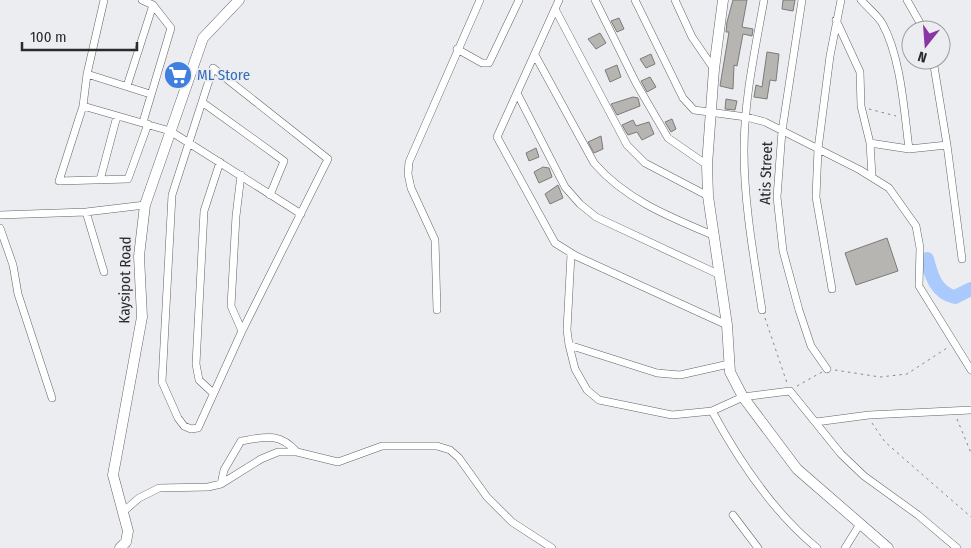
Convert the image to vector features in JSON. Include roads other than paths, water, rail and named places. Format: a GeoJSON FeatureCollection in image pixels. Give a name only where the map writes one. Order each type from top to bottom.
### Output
{"type":"FeatureCollection","features":[{"type":"Feature","properties":{"kind":"street"},"geometry":{"type":"LineString","coordinates":[[104,0],[87,74],[83,106],[59,181],[128,178],[145,123],[150,94],[171,28],[153,5],[142,0]]}},
{"type":"Feature","properties":{"kind":"street","name":"Kaysipot Road"},"geometry":{"type":"LineString","coordinates":[[120,548],[126,542],[128,531],[124,511],[117,494],[114,475],[142,317],[139,256],[145,205],[203,38],[239,0]]}},
{"type":"Feature","properties":{"kind":"street"},"geometry":{"type":"LineString","coordinates":[[437,310],[438,287],[435,264],[435,240],[411,188],[408,174],[409,162],[480,0]]}},
{"type":"Feature","properties":{"kind":"street"},"geometry":{"type":"LineString","coordinates":[[457,49],[482,63],[489,63],[519,0]]}},
{"type":"Feature","properties":{"kind":"street"},"geometry":{"type":"LineString","coordinates":[[559,0],[518,95],[497,137],[555,243],[571,254],[727,325]]}},
{"type":"Feature","properties":{"kind":"street"},"geometry":{"type":"LineString","coordinates":[[595,0],[636,83],[668,138],[707,165]]}},
{"type":"Feature","properties":{"kind":"street"},"geometry":{"type":"LineString","coordinates":[[635,0],[684,98],[694,110],[746,117],[782,130],[872,176],[889,188],[916,226],[920,248],[919,286],[971,370]]}},
{"type":"Feature","properties":{"kind":"street"},"geometry":{"type":"LineString","coordinates":[[675,0],[692,37],[714,68]]}},
{"type":"Feature","properties":{"kind":"street"},"geometry":{"type":"LineString","coordinates":[[723,0],[714,68],[707,165],[708,196],[727,325],[730,372],[743,397],[797,469],[888,548]]}},
{"type":"Feature","properties":{"kind":"street"},"geometry":{"type":"LineString","coordinates":[[762,310],[747,206],[744,151],[751,69],[764,0]]}},
{"type":"Feature","properties":{"kind":"street","name":"Atis Street"},"geometry":{"type":"LineString","coordinates":[[802,0],[782,130],[777,198],[784,250],[798,310],[811,346],[827,369]]}},
{"type":"Feature","properties":{"kind":"street"},"geometry":{"type":"LineString","coordinates":[[832,289],[817,210],[818,149],[836,20],[841,0]]}},
{"type":"Feature","properties":{"kind":"street"},"geometry":{"type":"LineString","coordinates":[[861,0],[882,22],[895,64],[909,149]]}},
{"type":"Feature","properties":{"kind":"street"},"geometry":{"type":"LineString","coordinates":[[908,0],[919,20]]}},
{"type":"Feature","properties":{"kind":"street"},"geometry":{"type":"LineString","coordinates":[[127,86],[153,5]]}},
{"type":"Feature","properties":{"kind":"street"},"geometry":{"type":"LineString","coordinates":[[555,9],[626,145],[645,163],[708,196]]}},
{"type":"Feature","properties":{"kind":"street"},"geometry":{"type":"LineString","coordinates":[[836,20],[860,72],[862,106],[870,143],[872,176]]}},
{"type":"Feature","properties":{"kind":"street"},"geometry":{"type":"LineString","coordinates":[[535,55],[594,163],[607,178],[622,190],[658,212],[715,236]]}},
{"type":"Feature","properties":{"kind":"street"},"geometry":{"type":"LineString","coordinates":[[213,68],[328,159],[212,393],[198,428],[184,426],[178,418],[162,382],[172,195],[188,142],[213,68]]}},
{"type":"Feature","properties":{"kind":"street"},"geometry":{"type":"LineString","coordinates":[[935,70],[962,259]]}},
{"type":"Feature","properties":{"kind":"street"},"geometry":{"type":"LineString","coordinates":[[87,74],[150,94]]}},
{"type":"Feature","properties":{"kind":"street"},"geometry":{"type":"LineString","coordinates":[[518,95],[565,187],[580,204],[596,217],[720,275]]}},
{"type":"Feature","properties":{"kind":"street"},"geometry":{"type":"LineString","coordinates":[[202,102],[284,161],[270,195]]}},
{"type":"Feature","properties":{"kind":"street"},"geometry":{"type":"LineString","coordinates":[[83,106],[170,131],[301,214]]}},
{"type":"Feature","properties":{"kind":"street"},"geometry":{"type":"LineString","coordinates":[[100,180],[117,116]]}},
{"type":"Feature","properties":{"kind":"street"},"geometry":{"type":"LineString","coordinates":[[870,143],[909,149],[947,145]]}},
{"type":"Feature","properties":{"kind":"street"},"geometry":{"type":"LineString","coordinates":[[212,393],[199,380],[196,364],[204,211],[220,162]]}},
{"type":"Feature","properties":{"kind":"street"},"geometry":{"type":"LineString","coordinates":[[242,176],[236,216],[231,306],[242,331]]}},
{"type":"Feature","properties":{"kind":"street"},"geometry":{"type":"LineString","coordinates":[[0,215],[86,212],[145,205]]}},
{"type":"Feature","properties":{"kind":"street"},"geometry":{"type":"LineString","coordinates":[[86,212],[104,272]]}},
{"type":"Feature","properties":{"kind":"street"},"geometry":{"type":"LineString","coordinates":[[0,228],[13,265],[18,294],[52,398]]}},
{"type":"Feature","properties":{"kind":"street"},"geometry":{"type":"LineString","coordinates":[[571,254],[567,330],[569,345],[575,369],[587,390],[599,400],[672,415],[712,411],[743,397],[790,390],[841,454],[864,476],[918,515],[957,548]]}},
{"type":"Feature","properties":{"kind":"street"},"geometry":{"type":"LineString","coordinates":[[569,345],[657,374],[680,375],[729,364]]}},
{"type":"Feature","properties":{"kind":"street"},"geometry":{"type":"LineString","coordinates":[[816,422],[869,415],[971,410]]}},
{"type":"Feature","properties":{"kind":"street"},"geometry":{"type":"LineString","coordinates":[[712,411],[727,440],[761,488],[797,532],[817,548]]}},
{"type":"Feature","properties":{"kind":"street"},"geometry":{"type":"LineString","coordinates":[[221,484],[224,470],[241,441],[273,436],[290,443],[297,452]]}},
{"type":"Feature","properties":{"kind":"street"},"geometry":{"type":"LineString","coordinates":[[124,511],[138,498],[159,488],[208,487],[221,484],[261,459],[278,452],[297,452],[338,462],[382,446],[437,446],[450,450],[459,458],[487,497],[512,522],[552,548]]}},
{"type":"Feature","properties":{"kind":"street"},"geometry":{"type":"LineString","coordinates":[[733,515],[758,548]]}},
{"type":"Feature","properties":{"kind":"street"},"geometry":{"type":"LineString","coordinates":[[844,548],[860,524]]}},
{"type":"Feature","properties":{"kind":"waterway"},"geometry":{"type":"LineString","coordinates":[[927,259],[935,282],[943,292],[955,297],[971,289]]}},
{"type":"Feature","properties":{"kind":"place","name":"ML Store"},"geometry":{"type":"Point","coordinates":[178,75]}}]}
